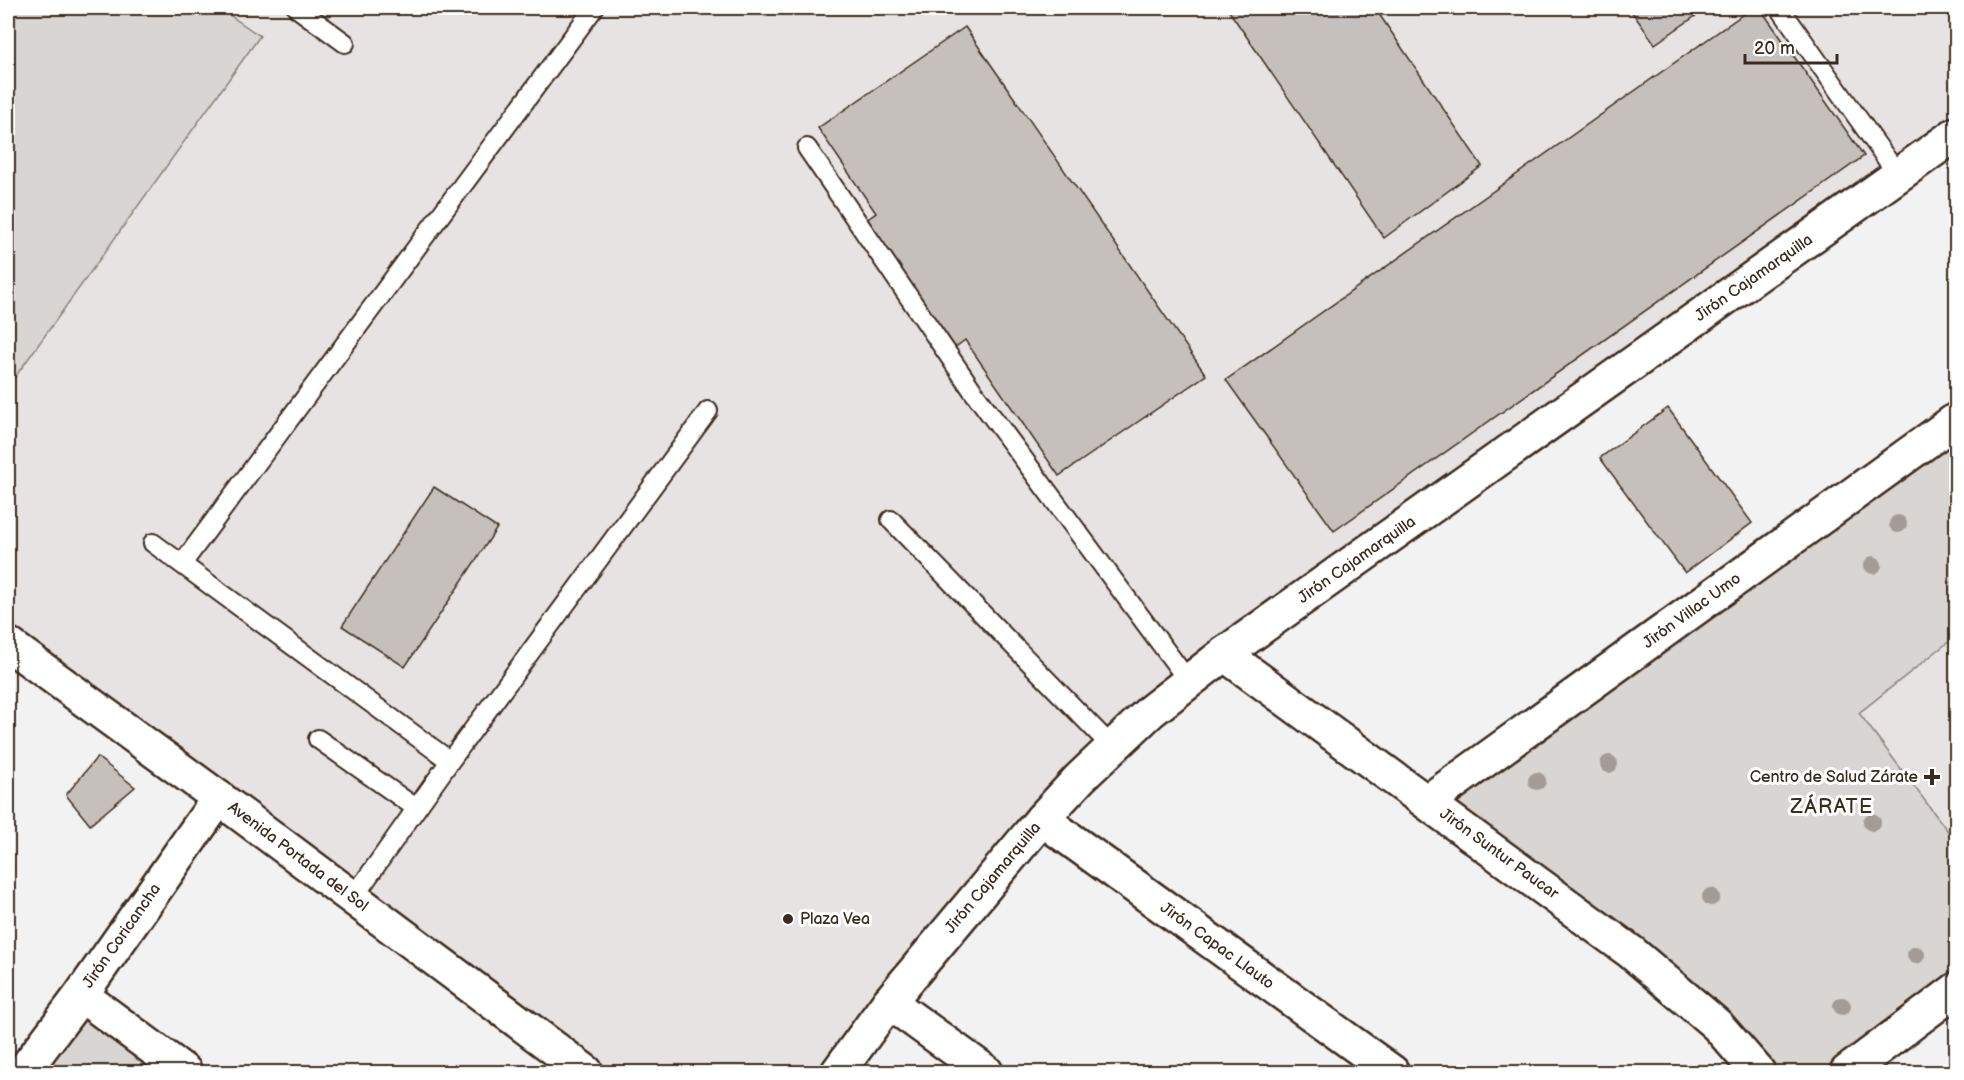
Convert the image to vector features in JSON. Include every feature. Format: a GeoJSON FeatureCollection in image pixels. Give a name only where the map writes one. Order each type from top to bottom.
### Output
{"type":"FeatureCollection","features":[{"type":"Feature","properties":{"kind":"street","name":"Jirón Cajamarquilla"},"geometry":{"type":"LineString","coordinates":[[838,1072],[889,1002],[1042,819],[1150,711],[1224,654],[1956,134]]}},
{"type":"Feature","properties":{"kind":"street","name":"Jirón Villac Umo"},"geometry":{"type":"LineString","coordinates":[[1427,802],[1956,420]]}},
{"type":"Feature","properties":{"kind":"street","name":"Avenida Portada del Sol"},"geometry":{"type":"LineString","coordinates":[[8,644],[219,798],[586,1072]]}},
{"type":"Feature","properties":{"kind":"street","name":"Jirón Suntur Paucar"},"geometry":{"type":"LineString","coordinates":[[1224,654],[1631,952],[1717,1025],[1758,1072]]}},
{"type":"Feature","properties":{"kind":"street","name":"Jirón Coricancha"},"geometry":{"type":"LineString","coordinates":[[23,1072],[81,995],[219,798]]}},
{"type":"Feature","properties":{"kind":"street","name":"Jirón Capac Llauto"},"geometry":{"type":"LineString","coordinates":[[1042,819],[1392,1072]]}},
{"type":"Feature","properties":{"kind":"street"},"geometry":{"type":"LineString","coordinates":[[1847,1072],[1956,990]]}},
{"type":"Feature","properties":{"kind":"street"},"geometry":{"type":"LineString","coordinates":[[81,995],[185,1072]]}},
{"type":"Feature","properties":{"kind":"street"},"geometry":{"type":"LineString","coordinates":[[889,1002],[986,1072]]}},
{"type":"Feature","properties":{"kind":"lane"},"geometry":{"type":"LineString","coordinates":[[297,8],[345,43]]}},
{"type":"Feature","properties":{"kind":"lane"},"geometry":{"type":"LineString","coordinates":[[182,564],[594,8]]}},
{"type":"Feature","properties":{"kind":"lane"},"geometry":{"type":"LineString","coordinates":[[1780,8],[1898,176]]}},
{"type":"Feature","properties":{"kind":"lane"},"geometry":{"type":"LineString","coordinates":[[807,148],[973,391],[1189,682]]}},
{"type":"Feature","properties":{"kind":"lane"},"geometry":{"type":"LineString","coordinates":[[353,898],[450,761],[708,411]]}},
{"type":"Feature","properties":{"kind":"lane"},"geometry":{"type":"LineString","coordinates":[[891,520],[1112,747]]}},
{"type":"Feature","properties":{"kind":"lane"},"geometry":{"type":"LineString","coordinates":[[153,543],[450,761]]}},
{"type":"Feature","properties":{"kind":"lane"},"geometry":{"type":"LineString","coordinates":[[318,739],[416,808]]}},
{"type":"Feature","properties":{"kind":"shaded area"},"geometry":{"type":"Polygon","coordinates":[[[8,8],[1956,8],[1956,136],[1238,649],[1057,809],[849,1072],[579,1072],[8,650],[8,8]]]}},
{"type":"Feature","properties":{"kind":"shaded area"},"geometry":{"type":"Polygon","coordinates":[[[8,8],[219,8],[260,36],[8,387],[8,8]]]}},
{"type":"Feature","properties":{"kind":"shaded area"},"geometry":{"type":"Polygon","coordinates":[[[1956,434],[1956,636],[1859,713],[1956,842],[1956,968],[1822,1072],[1777,1072],[1734,1024],[1449,801],[1956,434]]]}},
{"type":"Feature","properties":{"kind":"shaded area","name":"Centro de Salud Zárate"},"geometry":{"type":"Polygon","coordinates":[[[1956,636],[1956,842],[1859,713],[1956,636]]]}},
{"type":"Feature","properties":{"kind":"shaded area"},"geometry":{"type":"Polygon","coordinates":[[[81,1015],[160,1072],[43,1072],[81,1015]]]}},
{"type":"Feature","properties":{"kind":"building"},"geometry":{"type":"Polygon","coordinates":[[[1227,8],[1375,8],[1482,166],[1384,238],[1227,8]]]}},
{"type":"Feature","properties":{"kind":"building"},"geometry":{"type":"Polygon","coordinates":[[[1629,8],[1707,8],[1655,44],[1629,8]]]}},
{"type":"Feature","properties":{"kind":"building"},"geometry":{"type":"Polygon","coordinates":[[[1752,8],[1760,8],[1864,156],[1334,531],[1226,380],[1752,8]]]}},
{"type":"Feature","properties":{"kind":"building"},"geometry":{"type":"Polygon","coordinates":[[[965,27],[1206,375],[1059,476],[965,340],[953,349],[865,221],[876,213],[818,128],[965,27]]]}},
{"type":"Feature","properties":{"kind":"building"},"geometry":{"type":"Polygon","coordinates":[[[1668,408],[1752,523],[1685,573],[1600,458],[1668,408]]]}},
{"type":"Feature","properties":{"kind":"building"},"geometry":{"type":"Polygon","coordinates":[[[434,487],[497,528],[405,667],[342,626],[434,487]]]}},
{"type":"Feature","properties":{"kind":"building"},"geometry":{"type":"Polygon","coordinates":[[[97,757],[135,787],[90,825],[66,795],[97,757]]]}},
{"type":"Feature","properties":{"kind":"place","name":"Centro de Salud Zárate"},"geometry":{"type":"Point","coordinates":[1932,777]}},
{"type":"Feature","properties":{"kind":"place","name":"Plaza Vea"},"geometry":{"type":"Point","coordinates":[788,919]}},
{"type":"Feature","properties":{"kind":"district","name":"ZÁRATE"},"geometry":{"type":"Point","coordinates":[1832,807]}}]}
